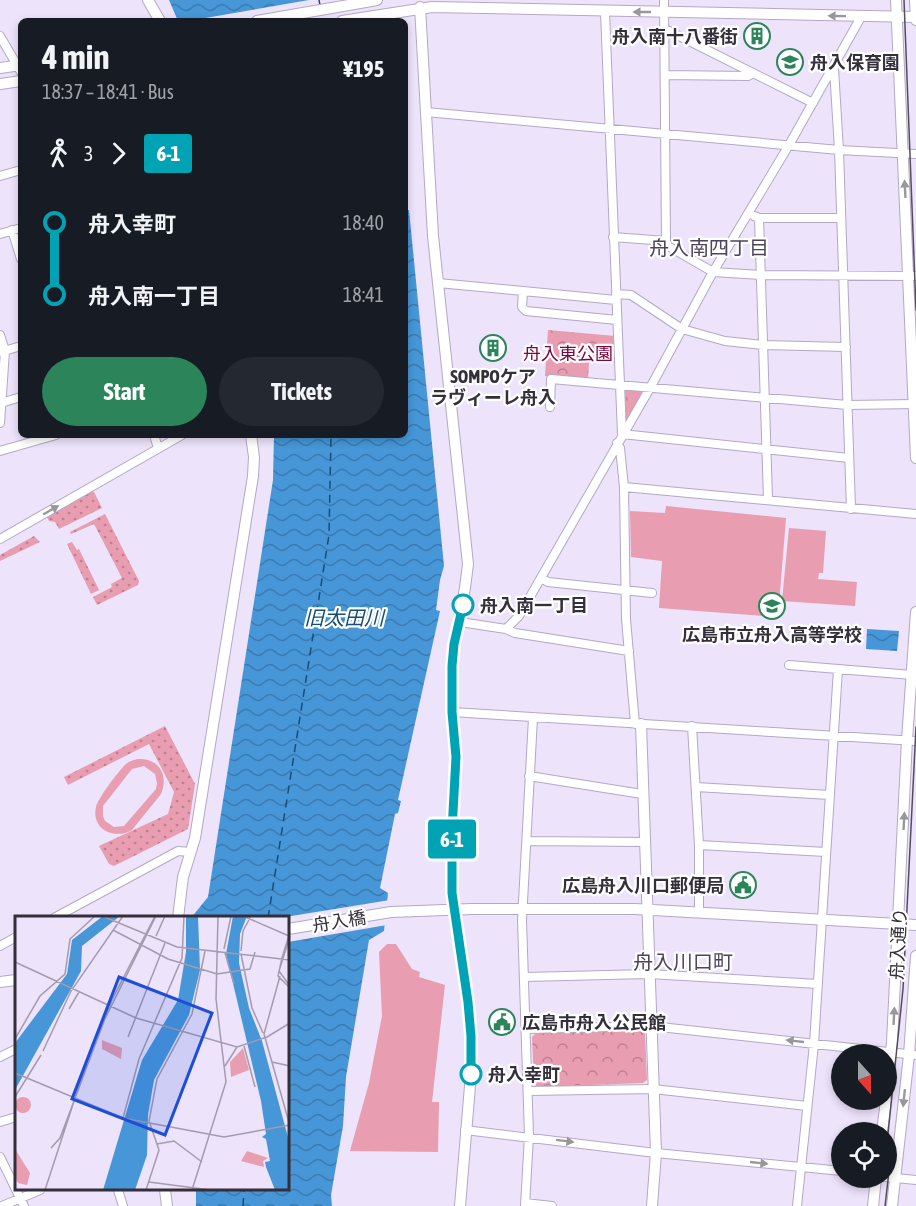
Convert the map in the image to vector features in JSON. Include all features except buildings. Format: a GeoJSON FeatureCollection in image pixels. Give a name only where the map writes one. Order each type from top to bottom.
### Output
{"type":"FeatureCollection","features":[{"type":"Feature","properties":{"kind":"street"},"geometry":{"type":"LineString","coordinates":[[147,0],[157,18]]}},
{"type":"Feature","properties":{"kind":"street"},"geometry":{"type":"LineString","coordinates":[[274,18],[377,0]]}},
{"type":"Feature","properties":{"kind":"street"},"geometry":{"type":"LineString","coordinates":[[664,0],[666,241],[668,246],[713,272],[912,277]]}},
{"type":"Feature","properties":{"kind":"street"},"geometry":{"type":"LineString","coordinates":[[896,0],[903,153],[912,277],[916,458]]}},
{"type":"Feature","properties":{"kind":"street"},"geometry":{"type":"LineString","coordinates":[[358,18],[420,4],[605,12],[916,18],[915,0]]}},
{"type":"Feature","properties":{"kind":"street"},"geometry":{"type":"LineString","coordinates":[[420,4],[433,236],[468,564],[453,655],[452,712],[456,757],[452,831],[452,893],[471,1036],[471,1074],[460,1206]]}},
{"type":"Feature","properties":{"kind":"street"},"geometry":{"type":"LineString","coordinates":[[605,12],[620,448],[624,487],[626,619],[638,724],[647,909],[656,1153],[652,1206]]}},
{"type":"Feature","properties":{"kind":"street"},"geometry":{"type":"LineString","coordinates":[[506,629],[519,616],[650,388],[713,272],[789,145],[861,17]]}},
{"type":"Feature","properties":{"kind":"street"},"geometry":{"type":"LineString","coordinates":[[665,29],[813,103]]}},
{"type":"Feature","properties":{"kind":"street"},"geometry":{"type":"LineString","coordinates":[[0,36],[18,64]]}},
{"type":"Feature","properties":{"kind":"street"},"geometry":{"type":"LineString","coordinates":[[0,68],[18,67]]}},
{"type":"Feature","properties":{"kind":"street"},"geometry":{"type":"LineString","coordinates":[[834,67],[839,150],[850,509]]}},
{"type":"Feature","properties":{"kind":"street"},"geometry":{"type":"LineString","coordinates":[[665,75],[748,76],[753,73]]}},
{"type":"Feature","properties":{"kind":"street"},"geometry":{"type":"LineString","coordinates":[[0,84],[18,81]]}},
{"type":"Feature","properties":{"kind":"street"},"geometry":{"type":"LineString","coordinates":[[426,112],[839,150],[916,154]]}},
{"type":"Feature","properties":{"kind":"street"},"geometry":{"type":"LineString","coordinates":[[0,176],[18,172]]}},
{"type":"Feature","properties":{"kind":"street"},"geometry":{"type":"LineString","coordinates":[[748,213],[759,218],[840,218]]}},
{"type":"Feature","properties":{"kind":"street"},"geometry":{"type":"LineString","coordinates":[[759,218],[768,499]]}},
{"type":"Feature","properties":{"kind":"street"},"geometry":{"type":"LineString","coordinates":[[0,234],[17,229]]}},
{"type":"Feature","properties":{"kind":"street"},"geometry":{"type":"LineString","coordinates":[[613,237],[666,241]]}},
{"type":"Feature","properties":{"kind":"street"},"geometry":{"type":"LineString","coordinates":[[438,283],[616,297],[631,295],[682,329],[725,341],[763,345],[846,347]]}},
{"type":"Feature","properties":{"kind":"street"},"geometry":{"type":"LineString","coordinates":[[523,291],[522,307],[526,311],[617,320]]}},
{"type":"Feature","properties":{"kind":"street"},"geometry":{"type":"LineString","coordinates":[[0,335],[3,352],[0,423]]}},
{"type":"Feature","properties":{"kind":"street"},"geometry":{"type":"LineString","coordinates":[[3,352],[18,347]]}},
{"type":"Feature","properties":{"kind":"street"},"geometry":{"type":"LineString","coordinates":[[550,407],[551,380],[847,405],[915,404]]}},
{"type":"Feature","properties":{"kind":"street"},"geometry":{"type":"LineString","coordinates":[[1,403],[18,398]]}},
{"type":"Feature","properties":{"kind":"street"},"geometry":{"type":"LineString","coordinates":[[0,451],[46,438]]}},
{"type":"Feature","properties":{"kind":"street"},"geometry":{"type":"LineString","coordinates":[[155,438],[158,448]]}},
{"type":"Feature","properties":{"kind":"street"},"geometry":{"type":"LineString","coordinates":[[0,539],[176,438]]}},
{"type":"Feature","properties":{"kind":"street"},"geometry":{"type":"LineString","coordinates":[[178,916],[183,877],[195,838],[253,476],[251,438]]}},
{"type":"Feature","properties":{"kind":"street"},"geometry":{"type":"LineString","coordinates":[[620,439],[765,448],[849,458]]}},
{"type":"Feature","properties":{"kind":"street"},"geometry":{"type":"LineString","coordinates":[[624,487],[916,514]]}},
{"type":"Feature","properties":{"kind":"street"},"geometry":{"type":"LineString","coordinates":[[541,578],[548,582],[652,593]]}},
{"type":"Feature","properties":{"kind":"street","name":"舟入通り"},"geometry":{"type":"LineString","coordinates":[[892,1044],[912,741],[912,675],[916,612]]}},
{"type":"Feature","properties":{"kind":"street"},"geometry":{"type":"LineString","coordinates":[[460,622],[629,651]]}},
{"type":"Feature","properties":{"kind":"street"},"geometry":{"type":"LineString","coordinates":[[789,665],[912,675]]}},
{"type":"Feature","properties":{"kind":"street"},"geometry":{"type":"LineString","coordinates":[[797,1206],[814,1044],[838,669]]}},
{"type":"Feature","properties":{"kind":"street"},"geometry":{"type":"LineString","coordinates":[[452,712],[912,741]]}},
{"type":"Feature","properties":{"kind":"street"},"geometry":{"type":"LineString","coordinates":[[533,718],[523,910],[529,1136],[525,1205],[552,1206]]}},
{"type":"Feature","properties":{"kind":"street"},"geometry":{"type":"LineString","coordinates":[[692,726],[699,845],[699,912]]}},
{"type":"Feature","properties":{"kind":"street"},"geometry":{"type":"LineString","coordinates":[[529,776],[642,794]]}},
{"type":"Feature","properties":{"kind":"street"},"geometry":{"type":"LineString","coordinates":[[696,787],[830,795]]}},
{"type":"Feature","properties":{"kind":"street"},"geometry":{"type":"LineString","coordinates":[[527,841],[644,842]]}},
{"type":"Feature","properties":{"kind":"street"},"geometry":{"type":"LineString","coordinates":[[699,845],[826,852]]}},
{"type":"Feature","properties":{"kind":"street"},"geometry":{"type":"LineString","coordinates":[[64,916],[178,851],[191,852]]}},
{"type":"Feature","properties":{"kind":"street","name":"舟入橋"},"geometry":{"type":"LineString","coordinates":[[290,929],[391,912],[454,910],[647,909],[916,925]]}},
{"type":"Feature","properties":{"kind":"street"},"geometry":{"type":"LineString","coordinates":[[0,946],[15,938]]}},
{"type":"Feature","properties":{"kind":"street","name":"舟入通り"},"geometry":{"type":"LineString","coordinates":[[897,1144],[913,1055],[916,957]]}},
{"type":"Feature","properties":{"kind":"street"},"geometry":{"type":"LineString","coordinates":[[524,977],[649,974],[818,984]]}},
{"type":"Feature","properties":{"kind":"street"},"geometry":{"type":"LineString","coordinates":[[0,982],[15,980]]}},
{"type":"Feature","properties":{"kind":"street"},"geometry":{"type":"LineString","coordinates":[[526,1029],[651,1026],[831,1046]]}},
{"type":"Feature","properties":{"kind":"street"},"geometry":{"type":"LineString","coordinates":[[0,1057],[15,1050]]}},
{"type":"Feature","properties":{"kind":"street"},"geometry":{"type":"LineString","coordinates":[[897,1053],[913,1055]]}},
{"type":"Feature","properties":{"kind":"street"},"geometry":{"type":"LineString","coordinates":[[528,1091],[653,1089],[807,1106]]}},
{"type":"Feature","properties":{"kind":"street"},"geometry":{"type":"LineString","coordinates":[[0,1122],[15,1117]]}},
{"type":"Feature","properties":{"kind":"street"},"geometry":{"type":"LineString","coordinates":[[465,1130],[831,1171]]}},
{"type":"Feature","properties":{"kind":"street"},"geometry":{"type":"LineString","coordinates":[[0,1157],[15,1188]]}},
{"type":"Feature","properties":{"kind":"street"},"geometry":{"type":"LineString","coordinates":[[897,1178],[916,1180]]}},
{"type":"Feature","properties":{"kind":"street"},"geometry":{"type":"LineString","coordinates":[[873,1206],[875,1188]]}},
{"type":"Feature","properties":{"kind":"street","name":"舟入通り"},"geometry":{"type":"LineString","coordinates":[[891,1188],[892,1206]]}},
{"type":"Feature","properties":{"kind":"street"},"geometry":{"type":"LineString","coordinates":[[2,1206],[22,1202],[38,1191]]}},
{"type":"Feature","properties":{"kind":"street"},"geometry":{"type":"LineString","coordinates":[[118,1191],[123,1206]]}},
{"type":"Feature","properties":{"kind":"street"},"geometry":{"type":"LineString","coordinates":[[165,1191],[167,1206]]}},
{"type":"Feature","properties":{"kind":"green space","name":"舟入東公園"},"geometry":{"type":"Polygon","coordinates":[[[548,330],[615,336],[616,363],[589,362],[588,379],[545,376],[548,330]]]}},
{"type":"Feature","properties":{"kind":"green space"},"geometry":{"type":"Polygon","coordinates":[[[625,389],[642,392],[628,419],[626,419],[625,389]]]}},
{"type":"Feature","properties":{"kind":"green space"},"geometry":{"type":"Polygon","coordinates":[[[91,491],[94,492],[102,508],[59,529],[55,522],[49,521],[47,517],[91,491]]]}},
{"type":"Feature","properties":{"kind":"green space"},"geometry":{"type":"Polygon","coordinates":[[[666,506],[786,518],[778,617],[659,608],[662,561],[631,557],[630,511],[665,513],[666,506]]]}},
{"type":"Feature","properties":{"kind":"green space"},"geometry":{"type":"Polygon","coordinates":[[[105,514],[139,581],[138,585],[97,605],[93,597],[112,587],[111,584],[122,578],[94,524],[71,534],[70,532],[105,514]]]}},
{"type":"Feature","properties":{"kind":"green space"},"geometry":{"type":"Polygon","coordinates":[[[789,528],[826,531],[823,573],[819,573],[818,579],[857,582],[855,606],[782,601],[789,528]]]}},
{"type":"Feature","properties":{"kind":"green space"},"geometry":{"type":"Polygon","coordinates":[[[34,536],[40,542],[0,561],[0,555],[34,536]]]}},
{"type":"Feature","properties":{"kind":"green space"},"geometry":{"type":"Polygon","coordinates":[[[72,542],[77,550],[79,549],[99,590],[91,594],[67,544],[72,542]]]}},
{"type":"Feature","properties":{"kind":"green space"},"geometry":{"type":"Polygon","coordinates":[[[165,726],[195,784],[188,829],[114,866],[109,864],[99,846],[168,814],[174,792],[149,744],[68,785],[64,777],[165,726]]]}},
{"type":"Feature","properties":{"kind":"green space"},"geometry":{"type":"Polygon","coordinates":[[[136,759],[152,761],[160,769],[164,780],[161,794],[132,830],[118,834],[106,831],[97,822],[96,807],[122,768],[136,759]],[[144,766],[132,769],[103,806],[105,821],[114,827],[124,826],[156,789],[155,774],[144,766]]]}},
{"type":"Feature","properties":{"kind":"green space"},"geometry":{"type":"Polygon","coordinates":[[[387,944],[396,944],[412,969],[420,972],[419,977],[445,985],[432,1102],[439,1102],[438,1152],[350,1151],[369,1083],[382,1016],[379,952],[387,944]]]}},
{"type":"Feature","properties":{"kind":"green space"},"geometry":{"type":"Polygon","coordinates":[[[641,1030],[645,1033],[647,1080],[643,1083],[537,1087],[534,1083],[532,1037],[536,1033],[641,1030]]]}},
{"type":"Feature","properties":{"kind":"water"},"geometry":{"type":"Polygon","coordinates":[[[169,0],[404,0],[404,18],[177,18],[169,0]]]}},
{"type":"Feature","properties":{"kind":"water","name":"旧太田川"},"geometry":{"type":"Polygon","coordinates":[[[409,210],[444,566],[436,610],[440,611],[398,800],[401,801],[398,813],[395,814],[380,888],[388,893],[384,931],[369,940],[346,1077],[343,1126],[331,1195],[332,1206],[196,1206],[196,1191],[290,1191],[290,916],[193,916],[208,897],[273,480],[274,438],[408,438],[409,210]]]}},
{"type":"Feature","properties":{"kind":"water"},"geometry":{"type":"Polygon","coordinates":[[[867,629],[899,631],[897,651],[866,649],[867,629]]]}},
{"type":"Feature","properties":{"kind":"pier"},"geometry":{"type":"Polygon","coordinates":[[[309,0],[406,0],[406,18],[205,18],[309,0]]]}},
{"type":"Feature","properties":{"kind":"pier"},"geometry":{"type":"Polygon","coordinates":[[[390,900],[387,925],[290,942],[290,916],[390,900]]]}},
{"type":"Feature","properties":{"kind":"ferry route"},"geometry":{"type":"LineString","coordinates":[[319,0],[320,5]]}},
{"type":"Feature","properties":{"kind":"ferry route"},"geometry":{"type":"LineString","coordinates":[[268,916],[329,535],[331,438]]}},
{"type":"Feature","properties":{"kind":"ferry route"},"geometry":{"type":"LineString","coordinates":[[243,1206],[244,1191]]}},
{"type":"Feature","properties":{"kind":"tram line"},"geometry":{"type":"LineString","coordinates":[[904,0],[916,310]]}},
{"type":"Feature","properties":{"kind":"tram line"},"geometry":{"type":"LineString","coordinates":[[889,1122],[903,989],[916,727]]}},
{"type":"Feature","properties":{"kind":"tram line"},"geometry":{"type":"LineString","coordinates":[[885,1206],[887,1188]]}},
{"type":"Feature","properties":{"kind":"bus line","name":"6-1"},"geometry":{"type":"LineString","coordinates":[[463,605],[454,644],[452,666],[452,712],[456,757],[452,831],[452,893],[468,1002],[471,1074]]}},
{"type":"Feature","properties":{"kind":"place","name":"舟入南十八番街"},"geometry":{"type":"Point","coordinates":[757,36]}},
{"type":"Feature","properties":{"kind":"place","name":"舟入保育園"},"geometry":{"type":"Point","coordinates":[790,62]}},
{"type":"Feature","properties":{"kind":"place","name":"SOMPOケア ラヴィーレ舟入"},"geometry":{"type":"Point","coordinates":[493,348]}},
{"type":"Feature","properties":{"kind":"place","name":"舟入南一丁目"},"geometry":{"type":"Point","coordinates":[463,605]}},
{"type":"Feature","properties":{"kind":"place","name":"広島市立舟入高等学校"},"geometry":{"type":"Point","coordinates":[772,606]}},
{"type":"Feature","properties":{"kind":"place","name":"広島舟入川口郵便局"},"geometry":{"type":"Point","coordinates":[743,885]}},
{"type":"Feature","properties":{"kind":"place","name":"広島市舟入公民館"},"geometry":{"type":"Point","coordinates":[502,1022]}},
{"type":"Feature","properties":{"kind":"place","name":"舟入幸町"},"geometry":{"type":"Point","coordinates":[471,1074]}},
{"type":"Feature","properties":{"kind":"district","name":"舟入南四丁目"},"geometry":{"type":"Point","coordinates":[709,247]}},
{"type":"Feature","properties":{"kind":"district","name":"舟入川口町"},"geometry":{"type":"Point","coordinates":[683,961]}}]}
